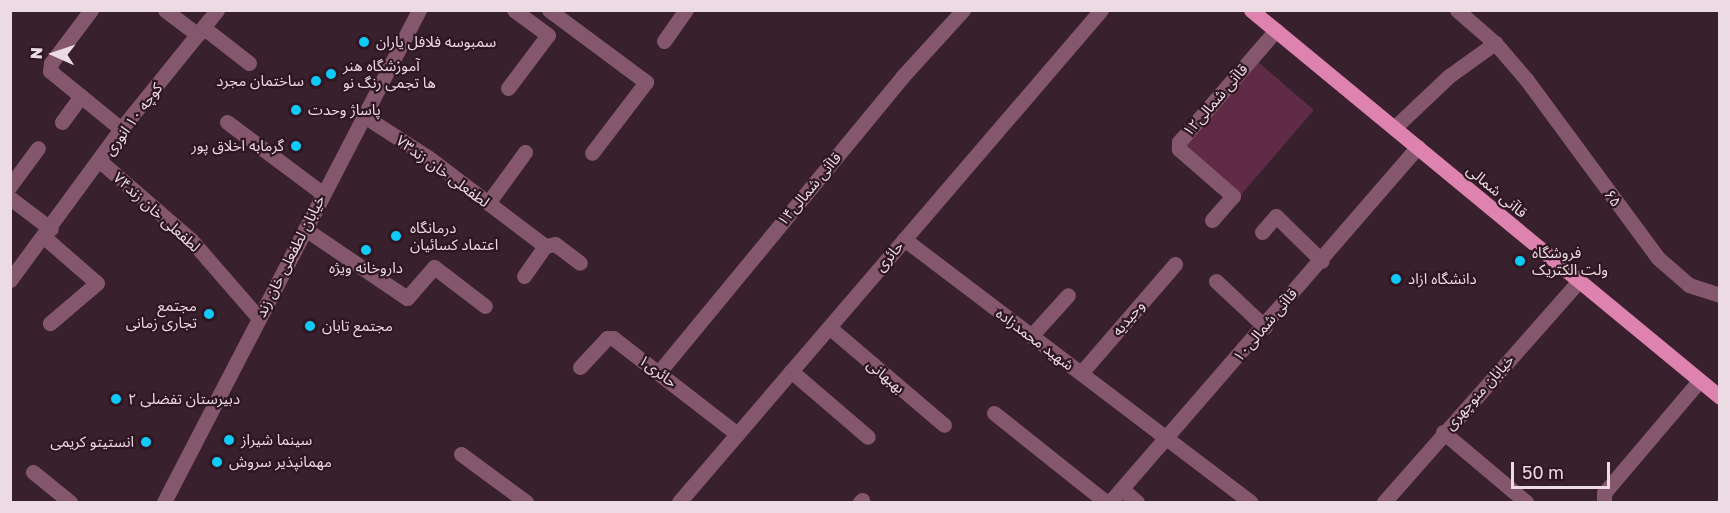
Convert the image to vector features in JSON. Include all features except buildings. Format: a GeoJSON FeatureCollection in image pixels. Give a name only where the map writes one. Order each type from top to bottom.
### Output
{"type":"FeatureCollection","features":[{"type":"Feature","properties":{"kind":"main road","name":"قاآنی شمالی"},"geometry":{"type":"LineString","coordinates":[[1251,10],[1418,147],[1577,283],[1719,397]]}},
{"type":"Feature","properties":{"kind":"street"},"geometry":{"type":"LineString","coordinates":[[91,10],[49,67],[122,129]]}},
{"type":"Feature","properties":{"kind":"street"},"geometry":{"type":"LineString","coordinates":[[165,10],[249,63]]}},
{"type":"Feature","properties":{"kind":"street","name":"کوچه ۱۰ انوری"},"geometry":{"type":"LineString","coordinates":[[10,280],[101,162],[122,129],[217,10]]}},
{"type":"Feature","properties":{"kind":"street"},"geometry":{"type":"LineString","coordinates":[[508,88],[548,35],[513,10]]}},
{"type":"Feature","properties":{"kind":"street"},"geometry":{"type":"LineString","coordinates":[[549,10],[646,82],[592,153]]}},
{"type":"Feature","properties":{"kind":"street"},"geometry":{"type":"LineString","coordinates":[[664,41],[686,10]]}},
{"type":"Feature","properties":{"kind":"street","name":"قاآنی شمالی۱۴"},"geometry":{"type":"LineString","coordinates":[[659,372],[902,77],[963,10]]}},
{"type":"Feature","properties":{"kind":"street","name":"حائری"},"geometry":{"type":"LineString","coordinates":[[679,502],[1101,10]]}},
{"type":"Feature","properties":{"kind":"street","name":"۶۵"},"geometry":{"type":"LineString","coordinates":[[1457,10],[1494,43],[1526,79],[1658,258],[1689,285],[1719,295]]}},
{"type":"Feature","properties":{"kind":"street","name":"خیابان لطفعلی خان زند"},"geometry":{"type":"LineString","coordinates":[[164,502],[322,193],[364,116],[413,13]]}},
{"type":"Feature","properties":{"kind":"street","name":"قاآنی شمالی۱۲"},"geometry":{"type":"LineString","coordinates":[[1212,220],[1233,196],[1179,148],[1179,142],[1276,30]]}},
{"type":"Feature","properties":{"kind":"street"},"geometry":{"type":"LineString","coordinates":[[1394,128],[1449,76],[1494,43]]}},
{"type":"Feature","properties":{"kind":"street"},"geometry":{"type":"LineString","coordinates":[[62,122],[81,96]]}},
{"type":"Feature","properties":{"kind":"street","name":"لطفعلی خان زند۷۳"},"geometry":{"type":"LineString","coordinates":[[364,116],[545,246],[555,244],[580,263]]}},
{"type":"Feature","properties":{"kind":"street"},"geometry":{"type":"LineString","coordinates":[[227,122],[322,193]]}},
{"type":"Feature","properties":{"kind":"street","name":"قاآنی شمالی۱۰"},"geometry":{"type":"LineString","coordinates":[[1108,502],[1265,327],[1418,147]]}},
{"type":"Feature","properties":{"kind":"street"},"geometry":{"type":"LineString","coordinates":[[10,186],[38,148]]}},
{"type":"Feature","properties":{"kind":"street"},"geometry":{"type":"LineString","coordinates":[[488,203],[525,152]]}},
{"type":"Feature","properties":{"kind":"street","name":"لطفعلی خان زند۷۴"},"geometry":{"type":"LineString","coordinates":[[101,162],[191,240],[258,317]]}},
{"type":"Feature","properties":{"kind":"street"},"geometry":{"type":"LineString","coordinates":[[10,198],[97,283],[50,323]]}},
{"type":"Feature","properties":{"kind":"street"},"geometry":{"type":"LineString","coordinates":[[1262,232],[1276,216],[1322,261]]}},
{"type":"Feature","properties":{"kind":"street"},"geometry":{"type":"LineString","coordinates":[[305,229],[406,298],[434,267],[485,306]]}},
{"type":"Feature","properties":{"kind":"street","name":"شهید محمدزاده"},"geometry":{"type":"LineString","coordinates":[[904,239],[1250,502]]}},
{"type":"Feature","properties":{"kind":"street"},"geometry":{"type":"LineString","coordinates":[[524,276],[545,246]]}},
{"type":"Feature","properties":{"kind":"street","name":"وحیدیه"},"geometry":{"type":"LineString","coordinates":[[1082,373],[1175,264]]}},
{"type":"Feature","properties":{"kind":"street"},"geometry":{"type":"LineString","coordinates":[[1216,281],[1265,327]]}},
{"type":"Feature","properties":{"kind":"street","name":"خیابان منوچهری"},"geometry":{"type":"LineString","coordinates":[[1384,502],[1443,432],[1577,283]]}},
{"type":"Feature","properties":{"kind":"street"},"geometry":{"type":"LineString","coordinates":[[1031,336],[1068,295]]}},
{"type":"Feature","properties":{"kind":"street","name":"بهبهانی"},"geometry":{"type":"LineString","coordinates":[[829,327],[944,425]]}},
{"type":"Feature","properties":{"kind":"street","name":"حائری۱"},"geometry":{"type":"LineString","coordinates":[[580,367],[610,337],[659,372],[737,434]]}},
{"type":"Feature","properties":{"kind":"street"},"geometry":{"type":"LineString","coordinates":[[790,371],[868,436]]}},
{"type":"Feature","properties":{"kind":"street"},"geometry":{"type":"LineString","coordinates":[[1604,502],[1604,493],[1699,381]]}},
{"type":"Feature","properties":{"kind":"street"},"geometry":{"type":"LineString","coordinates":[[994,413],[1108,502]]}},
{"type":"Feature","properties":{"kind":"street"},"geometry":{"type":"LineString","coordinates":[[1443,432],[1526,502]]}},
{"type":"Feature","properties":{"kind":"street"},"geometry":{"type":"LineString","coordinates":[[461,454],[526,502]]}},
{"type":"Feature","properties":{"kind":"street"},"geometry":{"type":"LineString","coordinates":[[33,472],[70,502]]}},
{"type":"Feature","properties":{"kind":"street"},"geometry":{"type":"LineString","coordinates":[[1122,489],[1137,502]]}},
{"type":"Feature","properties":{"kind":"shaded area"},"geometry":{"type":"Polygon","coordinates":[[[1257,61],[1314,110],[1239,197],[1186,149],[1185,144],[1257,61]]]}},
{"type":"Feature","properties":{"kind":"place","name":"سمبوسه فلافل یاران"},"geometry":{"type":"Point","coordinates":[364,42]}},
{"type":"Feature","properties":{"kind":"place","name":"آموزشگاه هنر ها تجمی رنگ نو"},"geometry":{"type":"Point","coordinates":[331,74]}},
{"type":"Feature","properties":{"kind":"place","name":"ساختمان مجرد"},"geometry":{"type":"Point","coordinates":[316,81]}},
{"type":"Feature","properties":{"kind":"place","name":"پاساژ وحدت"},"geometry":{"type":"Point","coordinates":[296,110]}},
{"type":"Feature","properties":{"kind":"place","name":"گرمابه اخلاق پور"},"geometry":{"type":"Point","coordinates":[296,146]}},
{"type":"Feature","properties":{"kind":"place","name":"درمانگاه اعتماد کسائیان"},"geometry":{"type":"Point","coordinates":[396,236]}},
{"type":"Feature","properties":{"kind":"place","name":"داروخانه ویژه"},"geometry":{"type":"Point","coordinates":[366,250]}},
{"type":"Feature","properties":{"kind":"place","name":"فروشگاه ولت الکتریک"},"geometry":{"type":"Point","coordinates":[1520,261]}},
{"type":"Feature","properties":{"kind":"place","name":"دانشگاه ازاد"},"geometry":{"type":"Point","coordinates":[1396,279]}},
{"type":"Feature","properties":{"kind":"place","name":"مجتمع تجاری زمانی"},"geometry":{"type":"Point","coordinates":[209,314]}},
{"type":"Feature","properties":{"kind":"place","name":"مجتمع تابان"},"geometry":{"type":"Point","coordinates":[310,326]}},
{"type":"Feature","properties":{"kind":"place","name":"دبیرستان تفضلی ۲"},"geometry":{"type":"Point","coordinates":[116,399]}},
{"type":"Feature","properties":{"kind":"place","name":"سینما شیراز"},"geometry":{"type":"Point","coordinates":[229,440]}},
{"type":"Feature","properties":{"kind":"place","name":"انستیتو کریمی"},"geometry":{"type":"Point","coordinates":[146,442]}},
{"type":"Feature","properties":{"kind":"place","name":"مهمانپذیر سروش"},"geometry":{"type":"Point","coordinates":[217,462]}}]}
